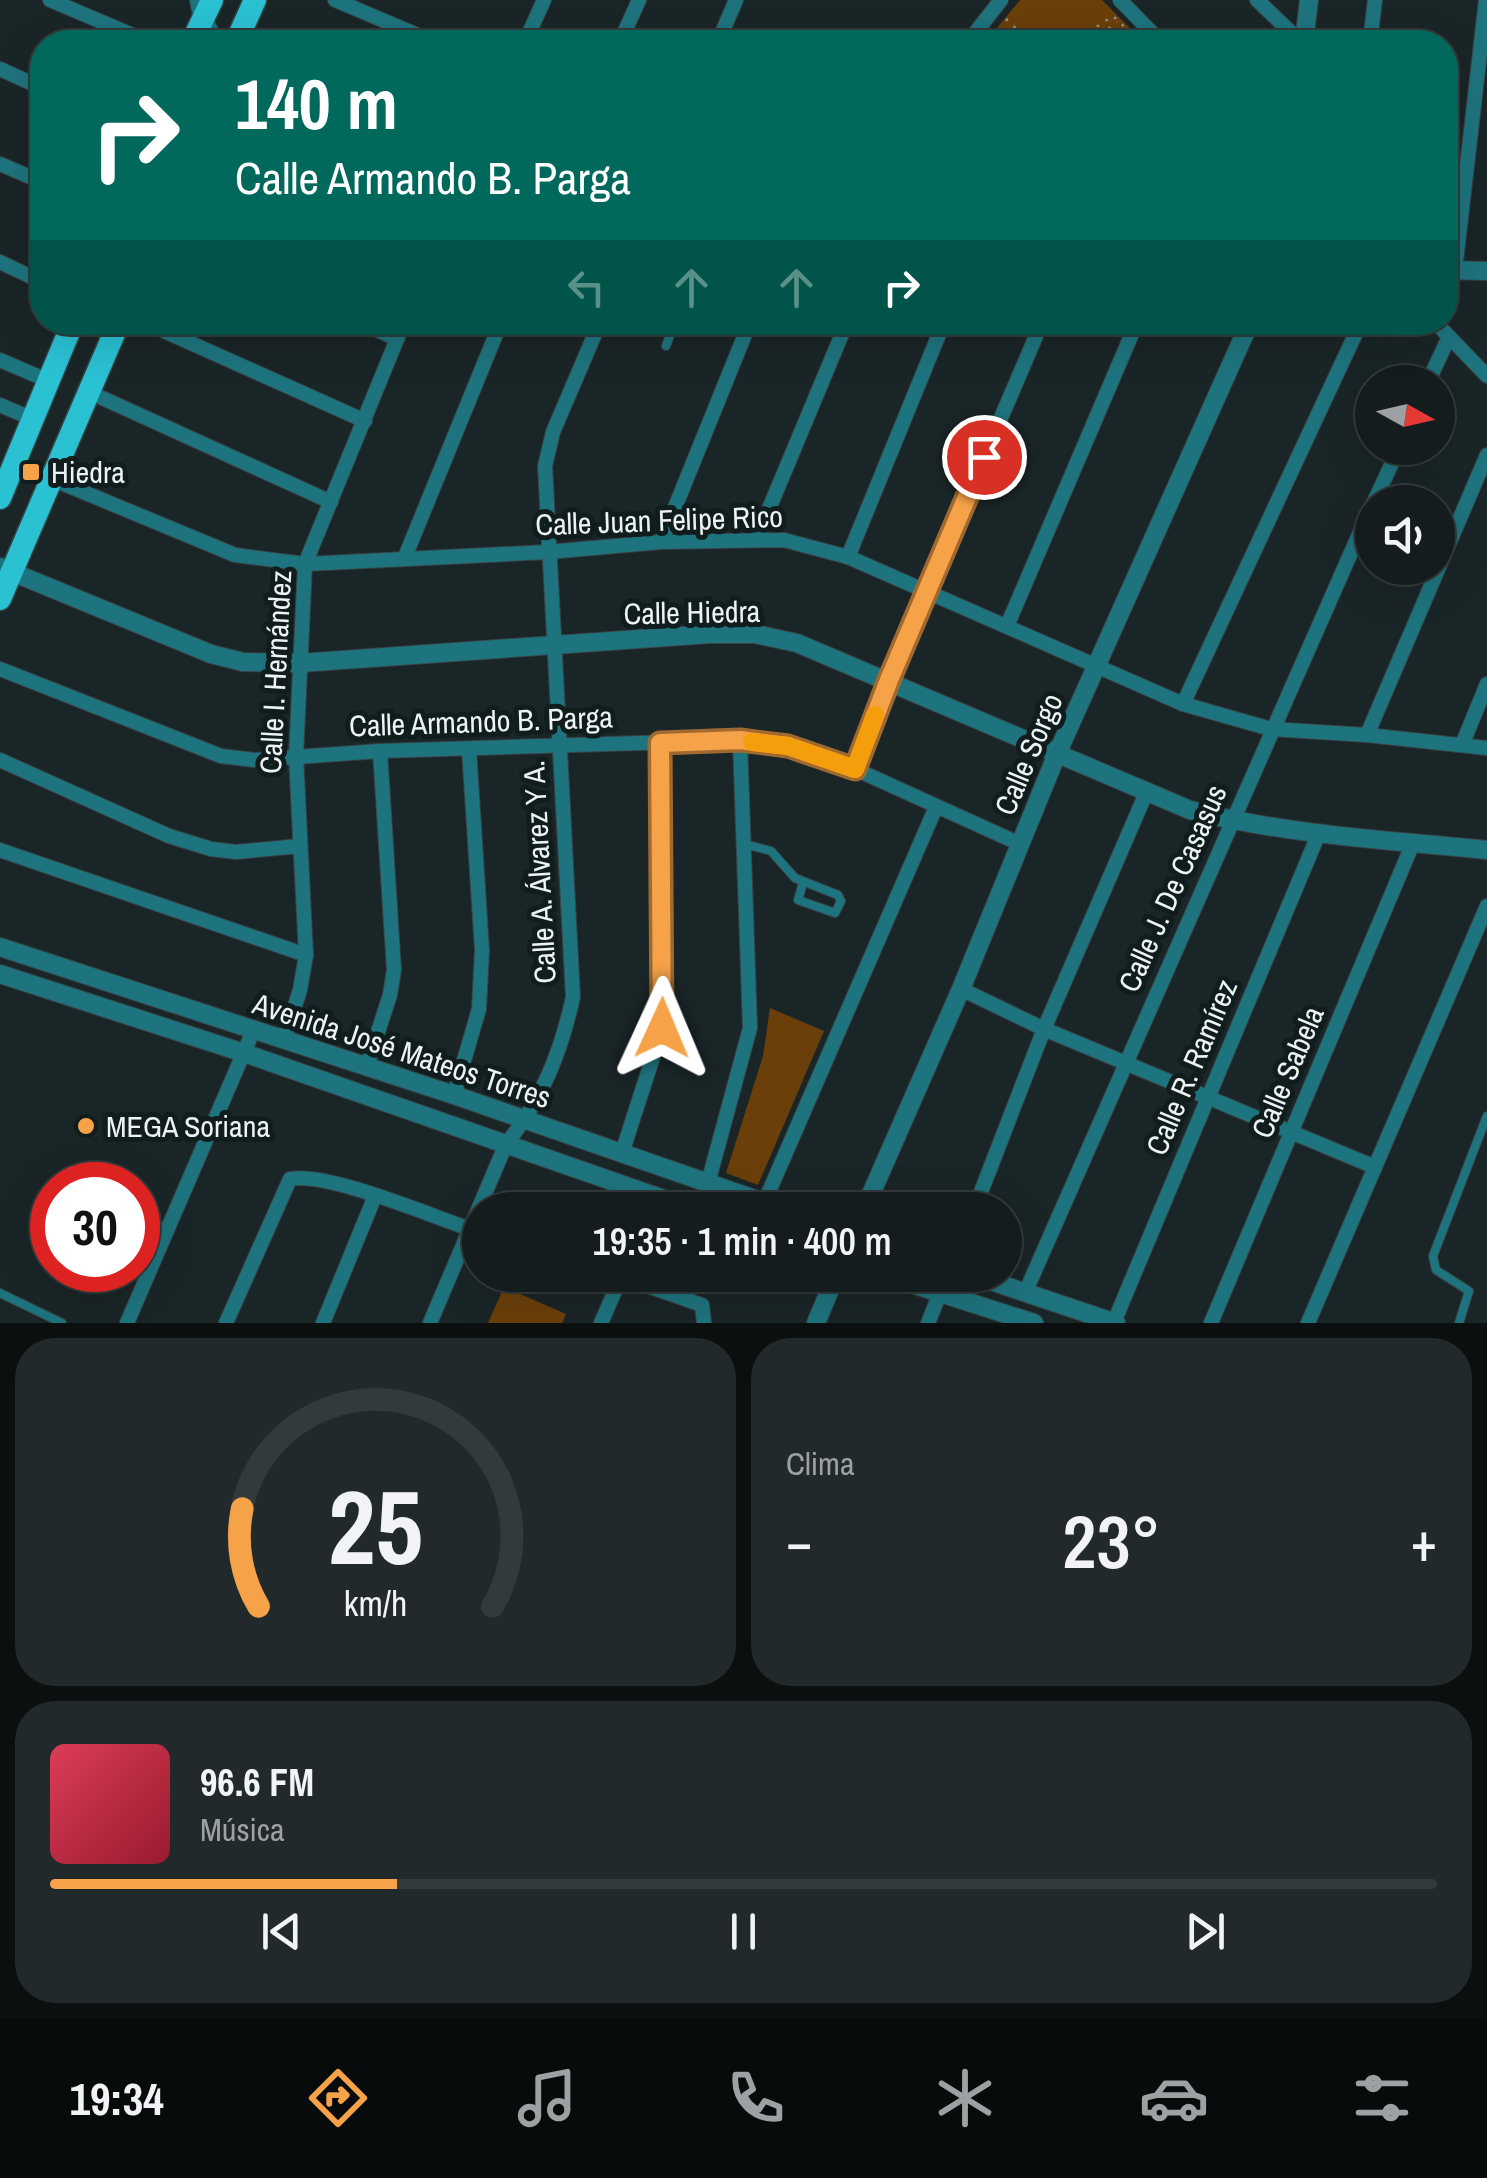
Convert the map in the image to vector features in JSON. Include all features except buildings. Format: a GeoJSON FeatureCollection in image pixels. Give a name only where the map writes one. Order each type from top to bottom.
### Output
{"type":"FeatureCollection","features":[{"type":"Feature","properties":{"kind":"main road"},"geometry":{"type":"LineString","coordinates":[[241,30],[255,0]]}},
{"type":"Feature","properties":{"kind":"main road"},"geometry":{"type":"LineString","coordinates":[[197,30],[207,5]]}},
{"type":"Feature","properties":{"kind":"main road"},"geometry":{"type":"LineString","coordinates":[[0,498],[68,335]]}},
{"type":"Feature","properties":{"kind":"main road"},"geometry":{"type":"LineString","coordinates":[[0,599],[6,569],[52,480],[114,335]]}},
{"type":"Feature","properties":{"kind":"street"},"geometry":{"type":"LineString","coordinates":[[50,0],[121,30]]}},
{"type":"Feature","properties":{"kind":"street"},"geometry":{"type":"LineString","coordinates":[[335,0],[406,30]]}},
{"type":"Feature","properties":{"kind":"street"},"geometry":{"type":"LineString","coordinates":[[530,30],[544,0]]}},
{"type":"Feature","properties":{"kind":"street"},"geometry":{"type":"LineString","coordinates":[[625,30],[639,0]]}},
{"type":"Feature","properties":{"kind":"street"},"geometry":{"type":"LineString","coordinates":[[723,30],[736,0]]}},
{"type":"Feature","properties":{"kind":"street"},"geometry":{"type":"LineString","coordinates":[[1120,0],[1149,30]]}},
{"type":"Feature","properties":{"kind":"street"},"geometry":{"type":"LineString","coordinates":[[1256,0],[1289,30]]}},
{"type":"Feature","properties":{"kind":"street"},"geometry":{"type":"LineString","coordinates":[[1304,30],[1309,0]]}},
{"type":"Feature","properties":{"kind":"street"},"geometry":{"type":"LineString","coordinates":[[1371,30],[1375,0]]}},
{"type":"Feature","properties":{"kind":"street"},"geometry":{"type":"LineString","coordinates":[[1458,210],[1486,0]]}},
{"type":"Feature","properties":{"kind":"street"},"geometry":{"type":"LineString","coordinates":[[977,30],[999,2]]}},
{"type":"Feature","properties":{"kind":"street"},"geometry":{"type":"LineString","coordinates":[[207,5],[212,30]]}},
{"type":"Feature","properties":{"kind":"street"},"geometry":{"type":"LineString","coordinates":[[207,5],[222,30]]}},
{"type":"Feature","properties":{"kind":"street"},"geometry":{"type":"LineString","coordinates":[[0,69],[30,83]]}},
{"type":"Feature","properties":{"kind":"street"},"geometry":{"type":"LineString","coordinates":[[0,164],[30,177]]}},
{"type":"Feature","properties":{"kind":"street"},"geometry":{"type":"LineString","coordinates":[[0,262],[30,276]]}},
{"type":"Feature","properties":{"kind":"street"},"geometry":{"type":"LineString","coordinates":[[1458,270],[1487,271]]}},
{"type":"Feature","properties":{"kind":"street"},"geometry":{"type":"LineString","coordinates":[[173,335],[365,422]]}},
{"type":"Feature","properties":{"kind":"street"},"geometry":{"type":"LineString","coordinates":[[388,335],[397,339]]}},
{"type":"Feature","properties":{"kind":"street","name":"Calle I. Hernández"},"geometry":{"type":"LineString","coordinates":[[284,1040],[306,955],[296,756],[305,564],[399,335]]}},
{"type":"Feature","properties":{"kind":"street"},"geometry":{"type":"LineString","coordinates":[[404,557],[496,335]]}},
{"type":"Feature","properties":{"kind":"street","name":"Calle A. Álvarez Y A."},"geometry":{"type":"LineString","coordinates":[[489,1192],[506,1144],[526,1120],[552,1068],[573,997],[546,456],[595,335]]}},
{"type":"Feature","properties":{"kind":"street"},"geometry":{"type":"LineString","coordinates":[[661,542],[745,335]]}},
{"type":"Feature","properties":{"kind":"street"},"geometry":{"type":"LineString","coordinates":[[756,540],[842,335]]}},
{"type":"Feature","properties":{"kind":"street"},"geometry":{"type":"LineString","coordinates":[[848,557],[939,335]]}},
{"type":"Feature","properties":{"kind":"street"},"geometry":{"type":"LineString","coordinates":[[855,769],[1036,335]]}},
{"type":"Feature","properties":{"kind":"street"},"geometry":{"type":"LineString","coordinates":[[1008,626],[1131,335]]}},
{"type":"Feature","properties":{"kind":"street","name":"Calle Sorgo"},"geometry":{"type":"LineString","coordinates":[[872,1192],[961,989],[1057,754],[1244,335]]}},
{"type":"Feature","properties":{"kind":"street"},"geometry":{"type":"LineString","coordinates":[[1182,704],[1356,335]]}},
{"type":"Feature","properties":{"kind":"street"},"geometry":{"type":"LineString","coordinates":[[1436,365],[1449,337],[1487,376]]}},
{"type":"Feature","properties":{"kind":"street"},"geometry":{"type":"LineString","coordinates":[[0,360],[49,382]]}},
{"type":"Feature","properties":{"kind":"street"},"geometry":{"type":"LineString","coordinates":[[89,392],[331,502]]}},
{"type":"Feature","properties":{"kind":"street"},"geometry":{"type":"LineString","coordinates":[[0,405],[33,419]]}},
{"type":"Feature","properties":{"kind":"street"},"geometry":{"type":"LineString","coordinates":[[1367,735],[1487,455]]}},
{"type":"Feature","properties":{"kind":"street","name":"Calle Juan Felipe Rico"},"geometry":{"type":"LineString","coordinates":[[52,480],[235,554],[305,564],[548,552],[661,542],[804,543],[848,557],[1182,704],[1271,730],[1487,748]]}},
{"type":"Feature","properties":{"kind":"street","name":"Calle J. De Casasus"},"geometry":{"type":"LineString","coordinates":[[1025,1293],[1355,544]]}},
{"type":"Feature","properties":{"kind":"street","name":"Calle Hiedra"},"geometry":{"type":"LineString","coordinates":[[6,569],[211,654],[244,662],[300,662],[755,634],[797,643],[889,680],[1190,810],[1318,833],[1487,850]]}},
{"type":"Feature","properties":{"kind":"street","name":"Calle Armando B. Parga"},"geometry":{"type":"LineString","coordinates":[[0,669],[221,756],[254,760],[380,751],[740,740],[788,746],[855,769],[1020,844]]}},
{"type":"Feature","properties":{"kind":"street"},"geometry":{"type":"LineString","coordinates":[[1462,745],[1487,684]]}},
{"type":"Feature","properties":{"kind":"street"},"geometry":{"type":"LineString","coordinates":[[708,1183],[750,1028],[740,740]]}},
{"type":"Feature","properties":{"kind":"street"},"geometry":{"type":"LineString","coordinates":[[622,1153],[662,1028],[660,743]]}},
{"type":"Feature","properties":{"kind":"street"},"geometry":{"type":"LineString","coordinates":[[454,1094],[479,1009],[482,950],[469,749]]}},
{"type":"Feature","properties":{"kind":"street"},"geometry":{"type":"LineString","coordinates":[[368,1066],[394,970],[380,751]]}},
{"type":"Feature","properties":{"kind":"street"},"geometry":{"type":"LineString","coordinates":[[0,760],[169,836],[236,852],[300,846]]}},
{"type":"Feature","properties":{"kind":"street"},"geometry":{"type":"LineString","coordinates":[[981,1192],[1044,1029],[1146,791]]}},
{"type":"Feature","properties":{"kind":"street"},"geometry":{"type":"LineString","coordinates":[[769,1192],[936,807]]}},
{"type":"Feature","properties":{"kind":"street","name":"Calle R. Ramírez"},"geometry":{"type":"LineString","coordinates":[[1115,1323],[1318,833]]}},
{"type":"Feature","properties":{"kind":"street","name":"Calle Sabela"},"geometry":{"type":"LineString","coordinates":[[1211,1323],[1413,843]]}},
{"type":"Feature","properties":{"kind":"street"},"geometry":{"type":"LineString","coordinates":[[0,850],[306,955]]}},
{"type":"Feature","properties":{"kind":"street"},"geometry":{"type":"LineString","coordinates":[[1308,1323],[1487,906]]}},
{"type":"Feature","properties":{"kind":"street","name":"Avenida José Mateos Torres"},"geometry":{"type":"LineString","coordinates":[[0,948],[454,1094],[733,1192]]}},
{"type":"Feature","properties":{"kind":"street","name":"Avenida José Mateos Torres"},"geometry":{"type":"LineString","coordinates":[[0,974],[244,1053],[643,1192]]}},
{"type":"Feature","properties":{"kind":"street"},"geometry":{"type":"LineString","coordinates":[[961,989],[1044,1029],[1375,1167]]}},
{"type":"Feature","properties":{"kind":"street"},"geometry":{"type":"LineString","coordinates":[[127,1323],[254,1029]]}},
{"type":"Feature","properties":{"kind":"street"},"geometry":{"type":"LineString","coordinates":[[226,1323],[290,1179],[307,1177],[462,1225]]}},
{"type":"Feature","properties":{"kind":"street"},"geometry":{"type":"LineString","coordinates":[[322,1323],[374,1196]]}},
{"type":"Feature","properties":{"kind":"street","name":"Calle A. Álvarez Y A."},"geometry":{"type":"LineString","coordinates":[[430,1323],[462,1258]]}},
{"type":"Feature","properties":{"kind":"street"},"geometry":{"type":"LineString","coordinates":[[601,1323],[612,1292]]}},
{"type":"Feature","properties":{"kind":"street"},"geometry":{"type":"LineString","coordinates":[[667,1292],[702,1305],[704,1323]]}},
{"type":"Feature","properties":{"kind":"street"},"geometry":{"type":"LineString","coordinates":[[816,1323],[829,1292]]}},
{"type":"Feature","properties":{"kind":"street"},"geometry":{"type":"LineString","coordinates":[[937,1292],[1034,1323]]}},
{"type":"Feature","properties":{"kind":"street"},"geometry":{"type":"LineString","coordinates":[[1022,1292],[1115,1323]]}},
{"type":"Feature","properties":{"kind":"street"},"geometry":{"type":"LineString","coordinates":[[928,1323],[940,1293]]}},
{"type":"Feature","properties":{"kind":"lane"},"geometry":{"type":"LineString","coordinates":[[666,346],[670,335]]}},
{"type":"Feature","properties":{"kind":"lane"},"geometry":{"type":"LineString","coordinates":[[743,844],[771,851],[803,883],[841,898],[835,913],[798,900],[803,883]]}},
{"type":"Feature","properties":{"kind":"lane"},"geometry":{"type":"LineString","coordinates":[[1471,1323],[1460,1321],[1469,1290],[1436,1270],[1433,1256],[1487,1116]]}},
{"type":"Feature","properties":{"kind":"lane"},"geometry":{"type":"LineString","coordinates":[[0,1293],[62,1323]]}},
{"type":"Feature","properties":{"kind":"lane"},"geometry":{"type":"LineString","coordinates":[[32,1323],[38,1310]]}},
{"type":"Feature","properties":{"kind":"path"},"geometry":{"type":"LineString","coordinates":[[999,2],[1021,30]]}},
{"type":"Feature","properties":{"kind":"path"},"geometry":{"type":"LineString","coordinates":[[1093,30],[1113,16],[1127,30]]}},
{"type":"Feature","properties":{"kind":"path"},"geometry":{"type":"LineString","coordinates":[[1107,30],[1118,21]]}},
{"type":"Feature","properties":{"kind":"shaded area"},"geometry":{"type":"Polygon","coordinates":[[[1020,0],[1102,0],[1132,30],[995,30],[1020,0]]]}},
{"type":"Feature","properties":{"kind":"shaded area"},"geometry":{"type":"Polygon","coordinates":[[[770,1008],[824,1031],[758,1185],[726,1173],[763,1056],[770,1008]]]}},
{"type":"Feature","properties":{"kind":"shaded area"},"geometry":{"type":"Polygon","coordinates":[[[502,1292],[515,1292],[566,1314],[562,1323],[488,1323],[502,1292]]]}},
{"type":"Feature","properties":{"kind":"slow traffic"},"geometry":{"type":"LineString","coordinates":[[752,742],[788,746],[855,769],[875,715]]}},
{"type":"Feature","properties":{"kind":"place","name":"Hiedra"},"geometry":{"type":"Point","coordinates":[31,472]}},
{"type":"Feature","properties":{"kind":"place","name":"MEGA Soriana"},"geometry":{"type":"Point","coordinates":[86,1126]}},
{"type":"Feature","properties":{"kind":"route"},"geometry":{"type":"LineString","coordinates":[[662,1028],[660,743],[740,740],[788,746],[855,769],[984,457]]}}]}
